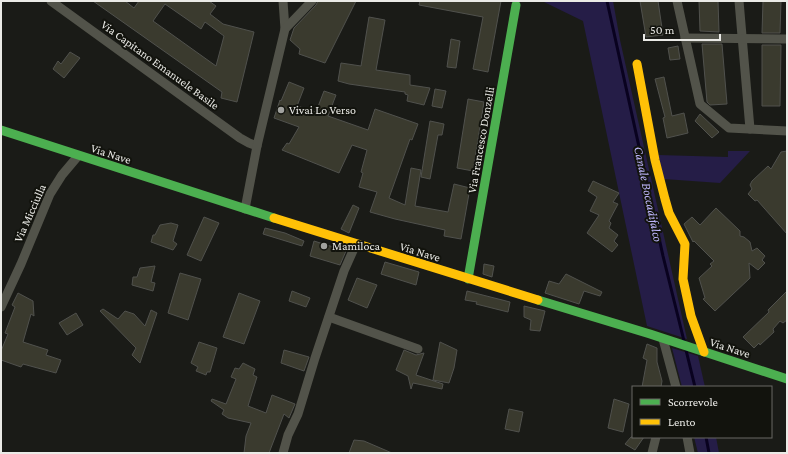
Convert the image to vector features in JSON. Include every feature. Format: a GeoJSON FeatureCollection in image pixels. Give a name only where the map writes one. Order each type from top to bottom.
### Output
{"type":"FeatureCollection","features":[{"type":"Feature","properties":{"kind":"street","name":"Via Capitano Emanuele Basile"},"geometry":{"type":"LineString","coordinates":[[51,1],[240,138],[257,146]]}},
{"type":"Feature","properties":{"kind":"street"},"geometry":{"type":"LineString","coordinates":[[245,209],[257,146],[285,30],[283,1]]}},
{"type":"Feature","properties":{"kind":"street"},"geometry":{"type":"LineString","coordinates":[[285,30],[312,1]]}},
{"type":"Feature","properties":{"kind":"street"},"geometry":{"type":"LineString","coordinates":[[677,1],[700,104],[729,128],[787,131]]}},
{"type":"Feature","properties":{"kind":"street"},"geometry":{"type":"LineString","coordinates":[[739,1],[750,129]]}},
{"type":"Feature","properties":{"kind":"street","name":"Via Francesco Donzelli"},"geometry":{"type":"LineString","coordinates":[[468,279],[516,5]]}},
{"type":"Feature","properties":{"kind":"street"},"geometry":{"type":"LineString","coordinates":[[685,38],[787,39]]}},
{"type":"Feature","properties":{"kind":"street"},"geometry":{"type":"LineString","coordinates":[[637,64],[655,160],[666,204],[685,244],[683,279],[691,316],[701,351]]}},
{"type":"Feature","properties":{"kind":"street","name":"Via Nave"},"geometry":{"type":"LineString","coordinates":[[1,130],[245,209],[787,379]]}},
{"type":"Feature","properties":{"kind":"street","name":"Via Micciulla"},"geometry":{"type":"LineString","coordinates":[[1,307],[21,264],[50,194],[62,175],[78,156]]}},
{"type":"Feature","properties":{"kind":"street"},"geometry":{"type":"LineString","coordinates":[[283,453],[288,435],[298,414],[344,271],[356,244]]}},
{"type":"Feature","properties":{"kind":"street"},"geometry":{"type":"LineString","coordinates":[[329,317],[418,349]]}},
{"type":"Feature","properties":{"kind":"street"},"geometry":{"type":"LineString","coordinates":[[663,339],[676,386]]}},
{"type":"Feature","properties":{"kind":"street"},"geometry":{"type":"LineString","coordinates":[[670,386],[673,377]]}},
{"type":"Feature","properties":{"kind":"street"},"geometry":{"type":"LineString","coordinates":[[652,453],[656,438]]}},
{"type":"Feature","properties":{"kind":"street"},"geometry":{"type":"LineString","coordinates":[[687,438],[690,453]]}},
{"type":"Feature","properties":{"kind":"shaded area"},"geometry":{"type":"Polygon","coordinates":[[[542,1],[613,1],[620,40],[687,339],[647,326],[583,21],[542,1]]]}},
{"type":"Feature","properties":{"kind":"shaded area"},"geometry":{"type":"Polygon","coordinates":[[[728,151],[750,151],[720,183],[664,179],[658,155],[728,157],[728,151]]]}},
{"type":"Feature","properties":{"kind":"shaded area"},"geometry":{"type":"Polygon","coordinates":[[[672,348],[698,356],[705,386],[682,386],[672,348]]]}},
{"type":"Feature","properties":{"kind":"shaded area"},"geometry":{"type":"Polygon","coordinates":[[[694,438],[716,438],[719,453],[698,453],[694,438]]]}},
{"type":"Feature","properties":{"kind":"building"},"geometry":{"type":"Polygon","coordinates":[[[93,1],[125,1],[134,8],[139,1],[209,1],[216,6],[210,14],[223,24],[254,32],[237,102],[221,98],[222,92],[93,1]],[[165,4],[153,21],[216,66],[224,36],[205,22],[201,29],[165,4]]]}},
{"type":"Feature","properties":{"kind":"building"},"geometry":{"type":"Polygon","coordinates":[[[318,1],[356,1],[325,63],[299,54],[300,49],[290,40],[294,28],[318,1]]]}},
{"type":"Feature","properties":{"kind":"building"},"geometry":{"type":"Polygon","coordinates":[[[420,1],[501,1],[488,72],[473,69],[483,17],[419,5],[420,1]]]}},
{"type":"Feature","properties":{"kind":"building"},"geometry":{"type":"Polygon","coordinates":[[[640,1],[658,1],[663,35],[646,37],[640,1]]]}},
{"type":"Feature","properties":{"kind":"building"},"geometry":{"type":"Polygon","coordinates":[[[699,1],[718,1],[719,32],[700,31],[699,1]]]}},
{"type":"Feature","properties":{"kind":"building"},"geometry":{"type":"Polygon","coordinates":[[[763,1],[781,1],[780,33],[762,33],[763,1]]]}},
{"type":"Feature","properties":{"kind":"building"},"geometry":{"type":"Polygon","coordinates":[[[369,17],[385,20],[376,70],[410,75],[410,85],[430,88],[424,105],[407,101],[408,95],[405,94],[405,92],[338,81],[341,63],[361,66],[369,17]]]}},
{"type":"Feature","properties":{"kind":"building"},"geometry":{"type":"Polygon","coordinates":[[[451,39],[460,41],[456,68],[447,67],[451,39]]]}},
{"type":"Feature","properties":{"kind":"building"},"geometry":{"type":"Polygon","coordinates":[[[702,44],[722,44],[727,104],[710,105],[707,102],[702,44]]]}},
{"type":"Feature","properties":{"kind":"building"},"geometry":{"type":"Polygon","coordinates":[[[762,45],[781,45],[780,106],[762,106],[762,45]]]}},
{"type":"Feature","properties":{"kind":"building"},"geometry":{"type":"Polygon","coordinates":[[[678,46],[680,59],[670,60],[668,48],[678,46]]]}},
{"type":"Feature","properties":{"kind":"building"},"geometry":{"type":"Polygon","coordinates":[[[70,52],[80,58],[64,78],[53,69],[58,61],[61,64],[70,52]]]}},
{"type":"Feature","properties":{"kind":"building"},"geometry":{"type":"Polygon","coordinates":[[[664,77],[672,116],[684,113],[688,133],[667,138],[663,118],[665,117],[655,79],[664,77]]]}},
{"type":"Feature","properties":{"kind":"building"},"geometry":{"type":"Polygon","coordinates":[[[289,82],[304,88],[297,106],[316,112],[324,91],[336,95],[328,116],[368,130],[375,109],[418,124],[412,140],[410,139],[389,198],[405,205],[411,168],[421,170],[415,206],[448,212],[454,184],[470,188],[461,239],[444,236],[445,230],[370,212],[377,192],[359,187],[363,173],[361,172],[367,150],[352,145],[339,173],[282,150],[287,143],[289,144],[299,127],[274,118],[280,100],[281,101],[289,82]]]}},
{"type":"Feature","properties":{"kind":"building"},"geometry":{"type":"Polygon","coordinates":[[[435,89],[446,91],[442,108],[432,106],[435,89]]]}},
{"type":"Feature","properties":{"kind":"building"},"geometry":{"type":"Polygon","coordinates":[[[468,99],[484,102],[473,171],[457,168],[468,99]]]}},
{"type":"Feature","properties":{"kind":"building"},"geometry":{"type":"Polygon","coordinates":[[[700,114],[719,132],[712,138],[695,121],[700,114]]]}},
{"type":"Feature","properties":{"kind":"building"},"geometry":{"type":"Polygon","coordinates":[[[430,121],[444,124],[442,135],[438,135],[430,179],[421,177],[430,121]]]}},
{"type":"Feature","properties":{"kind":"building"},"geometry":{"type":"Polygon","coordinates":[[[787,151],[787,234],[757,200],[755,201],[748,194],[752,189],[750,185],[752,181],[768,166],[771,169],[781,152],[787,151]]]}},
{"type":"Feature","properties":{"kind":"building"},"geometry":{"type":"Polygon","coordinates":[[[593,181],[619,193],[613,202],[618,204],[609,221],[611,223],[609,228],[618,235],[614,241],[618,245],[612,252],[587,233],[599,215],[590,211],[597,197],[588,191],[593,181]]]}},
{"type":"Feature","properties":{"kind":"building"},"geometry":{"type":"Polygon","coordinates":[[[353,205],[359,208],[349,233],[341,229],[353,205]]]}},
{"type":"Feature","properties":{"kind":"building"},"geometry":{"type":"Polygon","coordinates":[[[716,208],[740,231],[740,236],[744,237],[750,242],[752,251],[757,248],[765,256],[762,260],[765,263],[758,270],[749,263],[750,278],[715,311],[703,299],[705,298],[699,278],[712,266],[710,264],[714,261],[694,241],[693,242],[684,224],[692,217],[700,225],[716,208]]]}},
{"type":"Feature","properties":{"kind":"building"},"geometry":{"type":"Polygon","coordinates":[[[204,217],[219,223],[201,261],[187,255],[204,217]]]}},
{"type":"Feature","properties":{"kind":"building"},"geometry":{"type":"Polygon","coordinates":[[[171,223],[178,225],[173,241],[177,244],[173,250],[151,242],[153,235],[155,235],[160,225],[171,223]]]}},
{"type":"Feature","properties":{"kind":"building"},"geometry":{"type":"Polygon","coordinates":[[[265,228],[285,233],[304,241],[302,246],[263,234],[265,228]]]}},
{"type":"Feature","properties":{"kind":"building"},"geometry":{"type":"Polygon","coordinates":[[[314,241],[346,251],[340,265],[310,256],[314,241]]]}},
{"type":"Feature","properties":{"kind":"building"},"geometry":{"type":"Polygon","coordinates":[[[385,262],[419,272],[416,285],[381,274],[385,262]]]}},
{"type":"Feature","properties":{"kind":"building"},"geometry":{"type":"Polygon","coordinates":[[[484,264],[494,266],[492,277],[483,274],[484,264]]]}},
{"type":"Feature","properties":{"kind":"building"},"geometry":{"type":"Polygon","coordinates":[[[155,266],[151,282],[155,283],[153,291],[132,285],[133,277],[137,277],[140,268],[155,266]]]}},
{"type":"Feature","properties":{"kind":"building"},"geometry":{"type":"Polygon","coordinates":[[[180,273],[201,279],[188,320],[168,313],[180,273]]]}},
{"type":"Feature","properties":{"kind":"building"},"geometry":{"type":"Polygon","coordinates":[[[566,274],[602,292],[600,296],[584,291],[579,304],[545,293],[549,281],[559,284],[566,274]]]}},
{"type":"Feature","properties":{"kind":"building"},"geometry":{"type":"Polygon","coordinates":[[[357,278],[377,285],[367,308],[348,300],[357,278]]]}},
{"type":"Feature","properties":{"kind":"building"},"geometry":{"type":"Polygon","coordinates":[[[292,291],[310,298],[306,307],[289,301],[292,291]]]}},
{"type":"Feature","properties":{"kind":"building"},"geometry":{"type":"Polygon","coordinates":[[[467,291],[510,302],[508,312],[476,304],[477,302],[465,300],[467,291]]]}},
{"type":"Feature","properties":{"kind":"building"},"geometry":{"type":"Polygon","coordinates":[[[787,291],[787,320],[783,323],[780,321],[773,329],[774,332],[760,345],[759,343],[754,348],[743,337],[769,312],[768,310],[787,291]]]}},
{"type":"Feature","properties":{"kind":"building"},"geometry":{"type":"Polygon","coordinates":[[[18,293],[33,301],[34,316],[31,314],[23,342],[48,350],[46,355],[61,360],[56,373],[23,364],[21,367],[1,360],[1,351],[8,334],[5,333],[15,307],[12,305],[18,293]]]}},
{"type":"Feature","properties":{"kind":"building"},"geometry":{"type":"Polygon","coordinates":[[[239,293],[260,301],[244,344],[223,337],[239,293]]]}},
{"type":"Feature","properties":{"kind":"building"},"geometry":{"type":"Polygon","coordinates":[[[524,306],[545,311],[540,331],[530,330],[531,320],[524,317],[524,306]]]}},
{"type":"Feature","properties":{"kind":"building"},"geometry":{"type":"Polygon","coordinates":[[[103,309],[118,319],[125,311],[134,314],[145,326],[151,310],[157,313],[140,363],[132,355],[136,348],[100,311],[103,309]]]}},
{"type":"Feature","properties":{"kind":"building"},"geometry":{"type":"Polygon","coordinates":[[[76,313],[83,325],[67,335],[59,323],[76,313]]]}},
{"type":"Feature","properties":{"kind":"building"},"geometry":{"type":"Polygon","coordinates":[[[199,342],[217,348],[210,372],[207,372],[206,375],[196,371],[198,367],[191,363],[199,342]]]}},
{"type":"Feature","properties":{"kind":"building"},"geometry":{"type":"Polygon","coordinates":[[[440,342],[457,350],[454,368],[449,383],[433,380],[440,342]]]}},
{"type":"Feature","properties":{"kind":"building"},"geometry":{"type":"Polygon","coordinates":[[[647,344],[657,348],[657,362],[662,381],[661,386],[642,386],[647,360],[643,358],[647,344]]]}},
{"type":"Feature","properties":{"kind":"building"},"geometry":{"type":"Polygon","coordinates":[[[284,350],[309,357],[304,371],[281,363],[284,350]]]}},
{"type":"Feature","properties":{"kind":"building"},"geometry":{"type":"Polygon","coordinates":[[[404,350],[416,355],[424,353],[416,375],[443,384],[442,389],[413,383],[411,389],[408,376],[396,370],[404,350]]]}},
{"type":"Feature","properties":{"kind":"building"},"geometry":{"type":"Polygon","coordinates":[[[243,363],[255,369],[253,375],[257,377],[248,406],[266,413],[272,395],[295,404],[289,418],[284,414],[269,453],[244,453],[246,436],[251,423],[228,418],[222,414],[224,410],[211,401],[212,399],[226,404],[236,379],[231,377],[235,368],[239,369],[243,363]]]}},
{"type":"Feature","properties":{"kind":"building"},"geometry":{"type":"Polygon","coordinates":[[[614,399],[629,404],[623,432],[608,428],[614,399]]]}},
{"type":"Feature","properties":{"kind":"building"},"geometry":{"type":"Polygon","coordinates":[[[509,409],[523,412],[519,432],[505,429],[509,409]]]}},
{"type":"Feature","properties":{"kind":"building"},"geometry":{"type":"Polygon","coordinates":[[[631,437],[643,438],[635,450],[625,444],[631,437]]]}},
{"type":"Feature","properties":{"kind":"building"},"geometry":{"type":"Polygon","coordinates":[[[354,440],[364,441],[392,453],[349,453],[354,440]]]}},
{"type":"Feature","properties":{"kind":"waterway","name":"Canale Boccadifalco"},"geometry":{"type":"LineString","coordinates":[[607,1],[663,256],[684,341]]}},
{"type":"Feature","properties":{"kind":"waterway","name":"Canale Boccadifalco"},"geometry":{"type":"LineString","coordinates":[[686,350],[695,386]]}},
{"type":"Feature","properties":{"kind":"waterway","name":"Canale Boccadifalco"},"geometry":{"type":"LineString","coordinates":[[706,438],[709,453]]}},
{"type":"Feature","properties":{"kind":"traffic: fast"},"geometry":{"type":"LineString","coordinates":[[468,279],[516,5]]}},
{"type":"Feature","properties":{"kind":"traffic: fast"},"geometry":{"type":"LineString","coordinates":[[1,130],[274,218]]}},
{"type":"Feature","properties":{"kind":"traffic: fast"},"geometry":{"type":"LineString","coordinates":[[538,300],[650,334],[787,379]]}},
{"type":"Feature","properties":{"kind":"traffic: slow"},"geometry":{"type":"LineString","coordinates":[[637,64],[655,160],[665,199],[669,213],[685,244],[683,279],[691,316],[704,352]]}},
{"type":"Feature","properties":{"kind":"traffic: slow"},"geometry":{"type":"LineString","coordinates":[[274,218],[538,300]]}},
{"type":"Feature","properties":{"kind":"place","name":"Vivai Lo Verso"},"geometry":{"type":"Point","coordinates":[281,110]}},
{"type":"Feature","properties":{"kind":"place","name":"Mamiloca"},"geometry":{"type":"Point","coordinates":[324,246]}}]}
